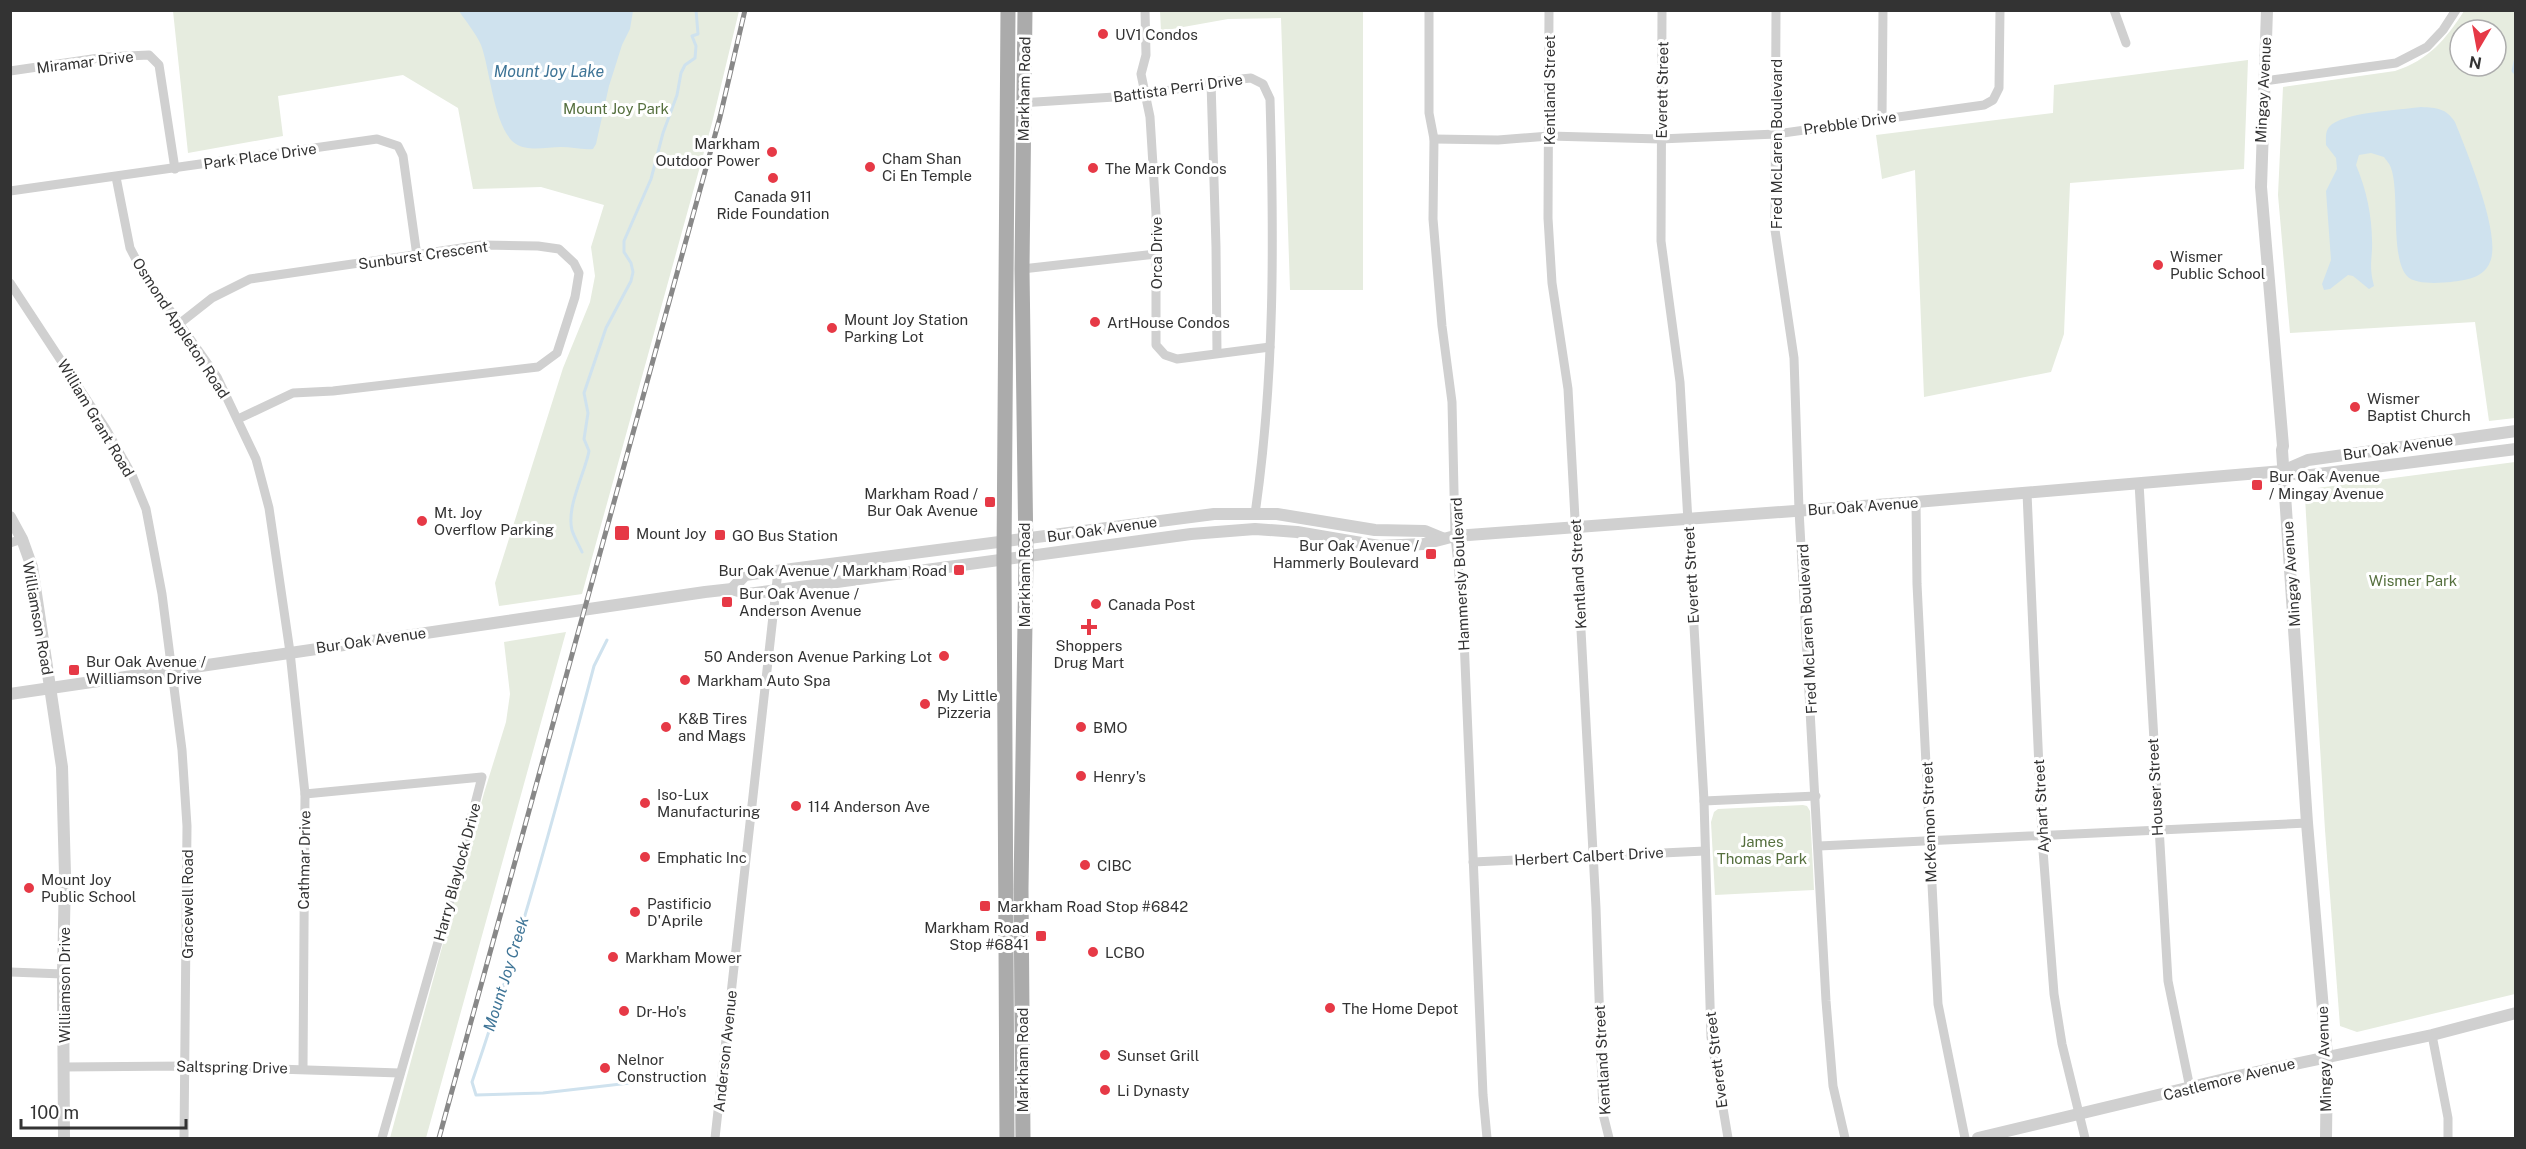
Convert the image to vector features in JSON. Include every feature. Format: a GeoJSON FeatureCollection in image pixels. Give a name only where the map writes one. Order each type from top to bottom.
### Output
{"type":"FeatureCollection","features":[{"type":"Feature","properties":{"kind":"main road","name":"Markham Road"},"geometry":{"type":"LineString","coordinates":[[1008,10],[1015,102],[1022,269],[1026,556],[1021,888],[1023,1138]]}},
{"type":"Feature","properties":{"kind":"main road","name":"Markham Road"},"geometry":{"type":"LineString","coordinates":[[1007,1138],[1004,543],[1015,102],[1025,10]]}},
{"type":"Feature","properties":{"kind":"street","name":"Orca Drive"},"geometry":{"type":"LineString","coordinates":[[1145,10],[1146,56],[1141,74],[1150,117],[1156,214],[1156,345],[1165,355],[1177,359],[1217,353]]}},
{"type":"Feature","properties":{"kind":"street","name":"Hammersly Boulevard"},"geometry":{"type":"LineString","coordinates":[[1429,10],[1429,113],[1434,139],[1433,219],[1442,326],[1452,402],[1455,536],[1463,614],[1483,1095],[1487,1138]]}},
{"type":"Feature","properties":{"kind":"street","name":"Kentland Street"},"geometry":{"type":"LineString","coordinates":[[1549,10],[1548,218],[1552,283],[1568,389],[1603,1114],[1609,1138]]}},
{"type":"Feature","properties":{"kind":"street","name":"Everett Street"},"geometry":{"type":"LineString","coordinates":[[1662,10],[1660,241],[1680,382],[1704,801],[1711,1037],[1728,1138]]}},
{"type":"Feature","properties":{"kind":"street","name":"Fred McLaren Boulevard"},"geometry":{"type":"LineString","coordinates":[[1776,10],[1775,230],[1794,358],[1799,510],[1833,1086],[1845,1138]]}},
{"type":"Feature","properties":{"kind":"street"},"geometry":{"type":"LineString","coordinates":[[1882,10],[1882,118]]}},
{"type":"Feature","properties":{"kind":"street","name":"Prebble Drive"},"geometry":{"type":"LineString","coordinates":[[1434,139],[1498,140],[1550,136],[1660,138],[1776,134],[1984,105],[1993,100],[1999,88],[2000,10]]}},
{"type":"Feature","properties":{"kind":"street"},"geometry":{"type":"LineString","coordinates":[[2114,10],[2126,44]]}},
{"type":"Feature","properties":{"kind":"street","name":"Mingay Avenue"},"geometry":{"type":"LineString","coordinates":[[2267,10],[2261,204],[2283,446],[2307,823],[2327,1056],[2326,1138]]}},
{"type":"Feature","properties":{"kind":"street"},"geometry":{"type":"LineString","coordinates":[[2264,81],[2396,63],[2427,47],[2443,30],[2456,10]]}},
{"type":"Feature","properties":{"kind":"street","name":"Miramar Drive"},"geometry":{"type":"LineString","coordinates":[[10,71],[106,57],[149,55],[159,65],[175,169]]}},
{"type":"Feature","properties":{"kind":"street","name":"Battista Perri Drive"},"geometry":{"type":"LineString","coordinates":[[1015,102],[1146,95],[1211,82],[1251,78],[1263,84],[1270,99],[1273,251],[1270,347],[1255,514]]}},
{"type":"Feature","properties":{"kind":"street"},"geometry":{"type":"LineString","coordinates":[[1211,82],[1217,353],[1270,347]]}},
{"type":"Feature","properties":{"kind":"street","name":"Park Place Drive"},"geometry":{"type":"LineString","coordinates":[[10,191],[377,139],[398,146],[403,156],[417,256]]}},
{"type":"Feature","properties":{"kind":"street","name":"Osmond Appleton Road"},"geometry":{"type":"LineString","coordinates":[[116,177],[130,248],[217,378],[256,459],[269,508],[290,652]]}},
{"type":"Feature","properties":{"kind":"street","name":"Sunburst Crescent"},"geometry":{"type":"LineString","coordinates":[[179,324],[212,298],[250,279],[482,245],[538,246],[559,249],[574,263],[579,273],[575,297],[557,354],[538,367],[333,391],[294,393],[238,418]]}},
{"type":"Feature","properties":{"kind":"street"},"geometry":{"type":"LineString","coordinates":[[1022,269],[1156,254]]}},
{"type":"Feature","properties":{"kind":"street","name":"William Grant Road"},"geometry":{"type":"LineString","coordinates":[[10,283],[106,429],[132,475],[146,509],[162,594],[170,670]]}},
{"type":"Feature","properties":{"kind":"street","name":"Bur Oak Avenue"},"geometry":{"type":"LineString","coordinates":[[2283,471],[2308,460],[2516,431]]}},
{"type":"Feature","properties":{"kind":"street","name":"Bur Oak Avenue"},"geometry":{"type":"LineString","coordinates":[[10,694],[732,589],[748,594],[776,591],[1147,539],[1255,528],[1297,532],[1379,546],[1424,544],[1455,536],[1916,502],[2283,471],[2303,476],[2516,449]]}},
{"type":"Feature","properties":{"kind":"street","name":"Houser Street"},"geometry":{"type":"LineString","coordinates":[[2139,483],[2157,830],[2168,981],[2190,1089]]}},
{"type":"Feature","properties":{"kind":"street","name":"Ayhart Street"},"geometry":{"type":"LineString","coordinates":[[2026,493],[2042,837],[2056,1006],[2061,1044],[2085,1138]]}},
{"type":"Feature","properties":{"kind":"street","name":"McKennon Street"},"geometry":{"type":"LineString","coordinates":[[1916,502],[1917,584],[1938,1004],[1965,1138]]}},
{"type":"Feature","properties":{"kind":"street","name":"Bur Oak Avenue"},"geometry":{"type":"LineString","coordinates":[[732,589],[745,575],[1214,514],[1277,514],[1375,530],[1425,531],[1442,538]]}},
{"type":"Feature","properties":{"kind":"street","name":"Williamson Road"},"geometry":{"type":"LineString","coordinates":[[10,517],[16,541],[32,567],[50,688]]}},
{"type":"Feature","properties":{"kind":"street","name":"Anderson Avenue"},"geometry":{"type":"LineString","coordinates":[[715,1138],[778,571]]}},
{"type":"Feature","properties":{"kind":"street","name":"Cathmar Drive"},"geometry":{"type":"LineString","coordinates":[[290,652],[305,794],[303,1068]]}},
{"type":"Feature","properties":{"kind":"street","name":"Gracewell Road"},"geometry":{"type":"LineString","coordinates":[[170,670],[182,750],[188,826],[184,1138]]}},
{"type":"Feature","properties":{"kind":"street","name":"Williamson Drive"},"geometry":{"type":"LineString","coordinates":[[50,688],[62,767],[65,875],[64,1138]]}},
{"type":"Feature","properties":{"kind":"street","name":"Harry Blaylock Drive"},"geometry":{"type":"LineString","coordinates":[[305,794],[482,777],[452,893],[382,1138]]}},
{"type":"Feature","properties":{"kind":"street"},"geometry":{"type":"LineString","coordinates":[[1704,801],[1816,796]]}},
{"type":"Feature","properties":{"kind":"street"},"geometry":{"type":"LineString","coordinates":[[1819,846],[2307,823]]}},
{"type":"Feature","properties":{"kind":"street","name":"Herbert Calbert Drive"},"geometry":{"type":"LineString","coordinates":[[1473,862],[1705,851]]}},
{"type":"Feature","properties":{"kind":"street"},"geometry":{"type":"LineString","coordinates":[[10,972],[63,974]]}},
{"type":"Feature","properties":{"kind":"street","name":"Castlemore Avenue"},"geometry":{"type":"LineString","coordinates":[[1978,1138],[2327,1056],[2432,1035],[2516,1013]]}},
{"type":"Feature","properties":{"kind":"street"},"geometry":{"type":"LineString","coordinates":[[2432,1035],[2448,1118],[2448,1138]]}},
{"type":"Feature","properties":{"kind":"street","name":"Saltspring Drive"},"geometry":{"type":"LineString","coordinates":[[64,1067],[186,1066],[400,1072]]}},
{"type":"Feature","properties":{"kind":"green space","name":"Mount Joy Park"},"geometry":{"type":"Polygon","coordinates":[[[173,11],[739,11],[712,123],[582,594],[499,606],[495,583],[563,368],[590,302],[595,276],[591,247],[604,205],[541,187],[473,189],[458,108],[403,75],[278,96],[283,136],[188,153],[173,11]]]}},
{"type":"Feature","properties":{"kind":"green space"},"geometry":{"type":"Polygon","coordinates":[[[1160,11],[1363,11],[1363,290],[1290,290],[1281,18],[1228,19],[1161,31],[1160,11]]]}},
{"type":"Feature","properties":{"kind":"green space"},"geometry":{"type":"Polygon","coordinates":[[[2464,11],[2515,11],[2515,418],[2489,421],[2475,322],[2290,333],[2278,195],[2283,87],[2395,71],[2427,55],[2448,33],[2448,78],[2508,78],[2508,18],[2459,18],[2464,11]]]}},
{"type":"Feature","properties":{"kind":"green space"},"geometry":{"type":"Polygon","coordinates":[[[2248,60],[2244,169],[2070,183],[2064,334],[2051,372],[1924,397],[1915,170],[1882,179],[1876,135],[2053,113],[2054,85],[2248,60]]]}},
{"type":"Feature","properties":{"kind":"green space","name":"Wismer Park"},"geometry":{"type":"Polygon","coordinates":[[[2515,462],[2515,994],[2357,1032],[2340,1026],[2325,830],[2305,498],[2317,488],[2515,462]]]}},
{"type":"Feature","properties":{"kind":"green space"},"geometry":{"type":"Polygon","coordinates":[[[566,632],[426,1138],[390,1138],[484,793],[506,722],[510,694],[504,642],[566,632]]]}},
{"type":"Feature","properties":{"kind":"green space","name":"James Thomas Park"},"geometry":{"type":"Polygon","coordinates":[[[1807,806],[1810,811],[1814,890],[1715,895],[1711,822],[1714,812],[1718,809],[1807,806]]]}},
{"type":"Feature","properties":{"kind":"water","name":"Mount Joy Lake"},"geometry":{"type":"Polygon","coordinates":[[[459,11],[633,11],[630,29],[622,45],[609,86],[593,149],[527,148],[516,144],[509,137],[498,113],[481,45],[459,11]]]}},
{"type":"Feature","properties":{"kind":"water"},"geometry":{"type":"Polygon","coordinates":[[[2421,107],[2441,110],[2455,122],[2487,213],[2492,249],[2490,262],[2479,275],[2463,280],[2434,283],[2416,281],[2407,276],[2399,255],[2394,179],[2391,168],[2384,157],[2371,153],[2359,155],[2356,165],[2366,195],[2370,217],[2371,268],[2374,286],[2369,289],[2353,276],[2348,275],[2330,289],[2324,290],[2322,284],[2331,260],[2326,191],[2337,169],[2336,158],[2326,145],[2329,127],[2346,118],[2359,115],[2421,107]]]}},
{"type":"Feature","properties":{"kind":"waterway","name":"Mount Joy Creek"},"geometry":{"type":"LineString","coordinates":[[582,552],[573,533],[571,521],[574,501],[589,451],[584,439],[588,413],[584,393],[606,328],[631,281],[633,272],[631,263],[624,252],[624,241],[651,179],[663,133],[677,95],[681,73],[685,65],[695,58],[696,46],[692,36],[698,34],[696,10]]}},
{"type":"Feature","properties":{"kind":"waterway"},"geometry":{"type":"LineString","coordinates":[[2516,57],[2513,71],[2516,74]]}},
{"type":"Feature","properties":{"kind":"waterway","name":"Mount Joy Creek"},"geometry":{"type":"LineString","coordinates":[[607,640],[594,666],[537,875],[472,1082],[476,1095],[543,1093],[647,1081],[681,1073],[696,1075]]}},
{"type":"Feature","properties":{"kind":"railway"},"geometry":{"type":"LineString","coordinates":[[439,1138],[720,117],[745,10]]}},
{"type":"Feature","properties":{"kind":"place","name":"UV1 Condos"},"geometry":{"type":"Point","coordinates":[1103,34]}},
{"type":"Feature","properties":{"kind":"place","name":"Markham Outdoor Power"},"geometry":{"type":"Point","coordinates":[772,152]}},
{"type":"Feature","properties":{"kind":"place","name":"Cham Shan Ci En Temple"},"geometry":{"type":"Point","coordinates":[870,167]}},
{"type":"Feature","properties":{"kind":"place","name":"The Mark Condos"},"geometry":{"type":"Point","coordinates":[1093,168]}},
{"type":"Feature","properties":{"kind":"place","name":"Canada 911 Ride Foundation"},"geometry":{"type":"Point","coordinates":[773,178]}},
{"type":"Feature","properties":{"kind":"place","name":"Wismer Public School"},"geometry":{"type":"Point","coordinates":[2158,265]}},
{"type":"Feature","properties":{"kind":"place","name":"ArtHouse Condos"},"geometry":{"type":"Point","coordinates":[1095,322]}},
{"type":"Feature","properties":{"kind":"place","name":"Mount Joy Station Parking Lot"},"geometry":{"type":"Point","coordinates":[832,328]}},
{"type":"Feature","properties":{"kind":"place","name":"Wismer Baptist Church"},"geometry":{"type":"Point","coordinates":[2355,407]}},
{"type":"Feature","properties":{"kind":"place","name":"Bur Oak Avenue / Mingay Avenue"},"geometry":{"type":"Point","coordinates":[2257,485]}},
{"type":"Feature","properties":{"kind":"place","name":"Markham Road / Bur Oak Avenue"},"geometry":{"type":"Point","coordinates":[990,502]}},
{"type":"Feature","properties":{"kind":"place","name":"Mt. Joy Overflow Parking"},"geometry":{"type":"Point","coordinates":[422,521]}},
{"type":"Feature","properties":{"kind":"place","name":"Mount Joy"},"geometry":{"type":"Point","coordinates":[622,533]}},
{"type":"Feature","properties":{"kind":"place","name":"GO Bus Station"},"geometry":{"type":"Point","coordinates":[720,535]}},
{"type":"Feature","properties":{"kind":"place","name":"Bur Oak Avenue / Hammerly Boulevard"},"geometry":{"type":"Point","coordinates":[1431,554]}},
{"type":"Feature","properties":{"kind":"place","name":"Bur Oak Avenue / Markham Road"},"geometry":{"type":"Point","coordinates":[959,570]}},
{"type":"Feature","properties":{"kind":"place","name":"Bur Oak Avenue / Anderson Avenue"},"geometry":{"type":"Point","coordinates":[727,602]}},
{"type":"Feature","properties":{"kind":"place","name":"Canada Post"},"geometry":{"type":"Point","coordinates":[1096,604]}},
{"type":"Feature","properties":{"kind":"place","name":"Shoppers Drug Mart"},"geometry":{"type":"Point","coordinates":[1089,627]}},
{"type":"Feature","properties":{"kind":"place","name":"50 Anderson Avenue Parking Lot"},"geometry":{"type":"Point","coordinates":[944,656]}},
{"type":"Feature","properties":{"kind":"place","name":"Bur Oak Avenue / Williamson Drive"},"geometry":{"type":"Point","coordinates":[74,670]}},
{"type":"Feature","properties":{"kind":"place","name":"Markham Auto Spa"},"geometry":{"type":"Point","coordinates":[685,680]}},
{"type":"Feature","properties":{"kind":"place","name":"My Little Pizzeria"},"geometry":{"type":"Point","coordinates":[925,704]}},
{"type":"Feature","properties":{"kind":"place","name":"K&B Tires and Mags"},"geometry":{"type":"Point","coordinates":[666,727]}},
{"type":"Feature","properties":{"kind":"place","name":"BMO"},"geometry":{"type":"Point","coordinates":[1081,727]}},
{"type":"Feature","properties":{"kind":"place","name":"Henry's"},"geometry":{"type":"Point","coordinates":[1081,776]}},
{"type":"Feature","properties":{"kind":"place","name":"Iso-Lux Manufacturing"},"geometry":{"type":"Point","coordinates":[645,803]}},
{"type":"Feature","properties":{"kind":"place","name":"114 Anderson Ave"},"geometry":{"type":"Point","coordinates":[796,806]}},
{"type":"Feature","properties":{"kind":"place","name":"Emphatic Inc"},"geometry":{"type":"Point","coordinates":[645,857]}},
{"type":"Feature","properties":{"kind":"place","name":"CIBC"},"geometry":{"type":"Point","coordinates":[1085,865]}},
{"type":"Feature","properties":{"kind":"place","name":"Mount Joy Public School"},"geometry":{"type":"Point","coordinates":[29,888]}},
{"type":"Feature","properties":{"kind":"place","name":"Markham Road Stop #6842"},"geometry":{"type":"Point","coordinates":[985,906]}},
{"type":"Feature","properties":{"kind":"place","name":"Pastificio D'Aprile"},"geometry":{"type":"Point","coordinates":[635,912]}},
{"type":"Feature","properties":{"kind":"place","name":"Markham Road Stop #6841"},"geometry":{"type":"Point","coordinates":[1041,936]}},
{"type":"Feature","properties":{"kind":"place","name":"LCBO"},"geometry":{"type":"Point","coordinates":[1093,952]}},
{"type":"Feature","properties":{"kind":"place","name":"Markham Mower"},"geometry":{"type":"Point","coordinates":[613,957]}},
{"type":"Feature","properties":{"kind":"place","name":"The Home Depot"},"geometry":{"type":"Point","coordinates":[1330,1008]}},
{"type":"Feature","properties":{"kind":"place","name":"Dr-Ho's"},"geometry":{"type":"Point","coordinates":[624,1011]}},
{"type":"Feature","properties":{"kind":"place","name":"Sunset Grill"},"geometry":{"type":"Point","coordinates":[1105,1055]}},
{"type":"Feature","properties":{"kind":"place","name":"Nelnor Construction"},"geometry":{"type":"Point","coordinates":[605,1068]}},
{"type":"Feature","properties":{"kind":"place","name":"Li Dynasty"},"geometry":{"type":"Point","coordinates":[1105,1090]}}]}
